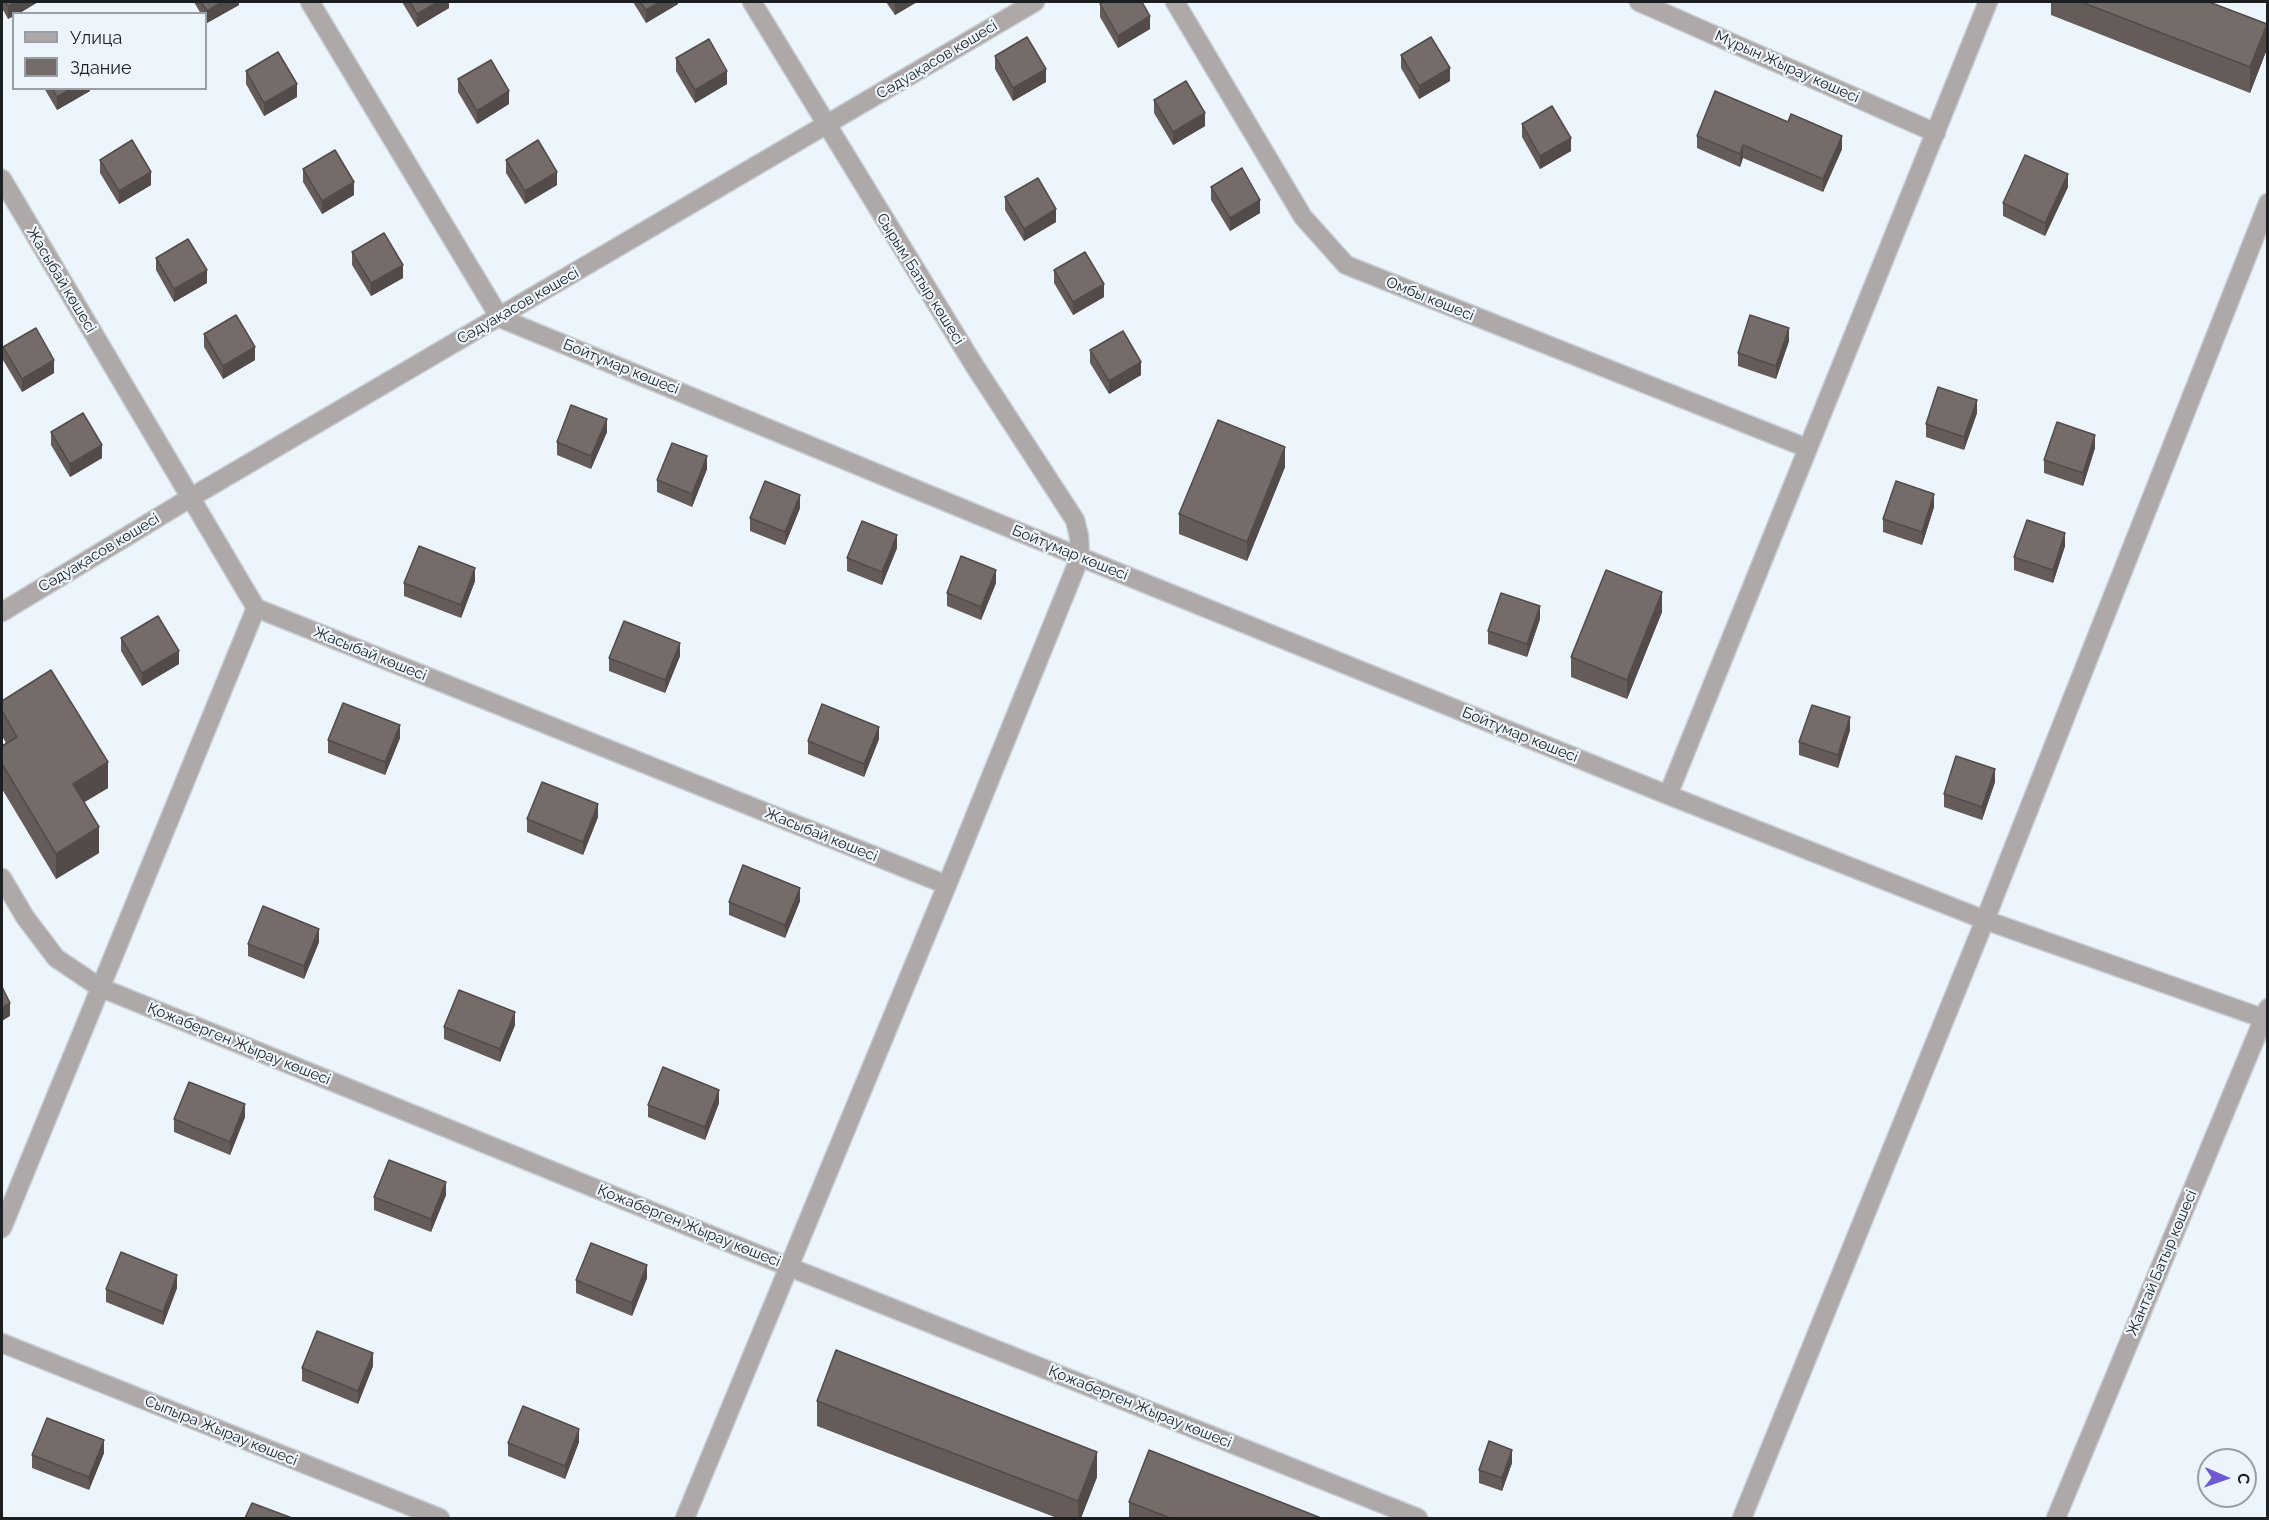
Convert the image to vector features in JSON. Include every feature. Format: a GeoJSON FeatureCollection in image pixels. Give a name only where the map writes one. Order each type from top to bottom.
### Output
{"type":"FeatureCollection","features":[{"type":"Feature","properties":{"kind":"street"},"geometry":{"type":"LineString","coordinates":[[310,2],[500,318]]}},
{"type":"Feature","properties":{"kind":"street","name":"Сырым Батыр көшесі"},"geometry":{"type":"LineString","coordinates":[[752,2],[825,125],[974,365],[1075,520],[1079,536],[1080,557]]}},
{"type":"Feature","properties":{"kind":"street","name":"Сәдуақасов көшесі"},"geometry":{"type":"LineString","coordinates":[[2,612],[190,498],[1035,2]]}},
{"type":"Feature","properties":{"kind":"street","name":"Омбы көшесі"},"geometry":{"type":"LineString","coordinates":[[1175,2],[1303,217],[1346,265],[1807,448]]}},
{"type":"Feature","properties":{"kind":"street","name":"Мұрын Жырау көшесі"},"geometry":{"type":"LineString","coordinates":[[1639,2],[1936,133]]}},
{"type":"Feature","properties":{"kind":"street"},"geometry":{"type":"LineString","coordinates":[[1668,795],[1988,2]]}},
{"type":"Feature","properties":{"kind":"street","name":"Жасыбай көшесі"},"geometry":{"type":"LineString","coordinates":[[2,179],[256,608],[947,885]]}},
{"type":"Feature","properties":{"kind":"street"},"geometry":{"type":"LineString","coordinates":[[1742,1518],[1985,920],[2268,203]]}},
{"type":"Feature","properties":{"kind":"street","name":"Бойтұмар көшесі"},"geometry":{"type":"LineString","coordinates":[[500,318],[1080,557],[1668,795],[1985,920],[2266,1015]]}},
{"type":"Feature","properties":{"kind":"street"},"geometry":{"type":"LineString","coordinates":[[685,1518],[1080,557]]}},
{"type":"Feature","properties":{"kind":"street"},"geometry":{"type":"LineString","coordinates":[[2,1228],[256,608]]}},
{"type":"Feature","properties":{"kind":"street","name":"Қожаберген Жырау көшесі"},"geometry":{"type":"LineString","coordinates":[[2,878],[25,917],[56,958],[99,987],[789,1267],[1418,1518]]}},
{"type":"Feature","properties":{"kind":"street","name":"Жантай Батыр көшесі"},"geometry":{"type":"LineString","coordinates":[[2056,1518],[2266,1015]]}},
{"type":"Feature","properties":{"kind":"street","name":"Сыпыра Жырау көшесі"},"geometry":{"type":"LineString","coordinates":[[2,1343],[440,1518]]}},
{"type":"Feature","properties":{"kind":"building"},"geometry":{"type":"Polygon","coordinates":[[[201,2],[222,2],[207,11],[201,2]]]}},
{"type":"Feature","properties":{"kind":"building"},"geometry":{"type":"Polygon","coordinates":[[[410,2],[438,2],[417,14],[410,2]]]}},
{"type":"Feature","properties":{"kind":"building"},"geometry":{"type":"Polygon","coordinates":[[[640,2],[660,2],[646,10],[640,2]]]}},
{"type":"Feature","properties":{"kind":"building"},"geometry":{"type":"Polygon","coordinates":[[[1103,2],[1142,2],[1150,16],[1118,36],[1100,4],[1103,2]]]}},
{"type":"Feature","properties":{"kind":"building"},"geometry":{"type":"Polygon","coordinates":[[[2081,2],[2209,2],[2267,24],[2250,67],[2081,2]]]}},
{"type":"Feature","properties":{"kind":"building"},"geometry":{"type":"Polygon","coordinates":[[[1027,37],[1046,69],[1013,88],[995,56],[1027,37]]]}},
{"type":"Feature","properties":{"kind":"building"},"geometry":{"type":"Polygon","coordinates":[[[1431,37],[1450,68],[1419,86],[1401,55],[1431,37]]]}},
{"type":"Feature","properties":{"kind":"building"},"geometry":{"type":"Polygon","coordinates":[[[709,39],[727,71],[695,90],[676,58],[709,39]]]}},
{"type":"Feature","properties":{"kind":"building"},"geometry":{"type":"Polygon","coordinates":[[[278,52],[297,84],[264,103],[246,71],[278,52]]]}},
{"type":"Feature","properties":{"kind":"building"},"geometry":{"type":"Polygon","coordinates":[[[491,60],[509,91],[477,111],[458,79],[491,60]]]}},
{"type":"Feature","properties":{"kind":"building"},"geometry":{"type":"Polygon","coordinates":[[[1186,81],[1205,113],[1173,132],[1154,100],[1186,81]]]}},
{"type":"Feature","properties":{"kind":"building"},"geometry":{"type":"Polygon","coordinates":[[[53,90],[69,90],[57,97],[53,90]]]}},
{"type":"Feature","properties":{"kind":"building"},"geometry":{"type":"Polygon","coordinates":[[[1715,91],[1788,122],[1791,114],[1842,136],[1823,179],[1743,145],[1740,154],[1697,136],[1715,91]]]}},
{"type":"Feature","properties":{"kind":"building"},"geometry":{"type":"Polygon","coordinates":[[[1552,106],[1571,138],[1540,156],[1522,124],[1552,106]]]}},
{"type":"Feature","properties":{"kind":"building"},"geometry":{"type":"Polygon","coordinates":[[[132,140],[151,172],[119,191],[100,160],[132,140]]]}},
{"type":"Feature","properties":{"kind":"building"},"geometry":{"type":"Polygon","coordinates":[[[538,140],[557,172],[525,191],[506,160],[538,140]]]}},
{"type":"Feature","properties":{"kind":"building"},"geometry":{"type":"Polygon","coordinates":[[[335,150],[354,182],[322,201],[303,169],[335,150]]]}},
{"type":"Feature","properties":{"kind":"building"},"geometry":{"type":"Polygon","coordinates":[[[2025,155],[2068,174],[2045,223],[2003,203],[2025,155]]]}},
{"type":"Feature","properties":{"kind":"building"},"geometry":{"type":"Polygon","coordinates":[[[1242,168],[1260,200],[1230,218],[1211,187],[1242,168]]]}},
{"type":"Feature","properties":{"kind":"building"},"geometry":{"type":"Polygon","coordinates":[[[1038,178],[1056,209],[1024,229],[1005,197],[1038,178]]]}},
{"type":"Feature","properties":{"kind":"building"},"geometry":{"type":"Polygon","coordinates":[[[384,233],[403,265],[371,283],[352,252],[384,233]]]}},
{"type":"Feature","properties":{"kind":"building"},"geometry":{"type":"Polygon","coordinates":[[[188,239],[207,270],[174,289],[156,258],[188,239]]]}},
{"type":"Feature","properties":{"kind":"building"},"geometry":{"type":"Polygon","coordinates":[[[1085,252],[1104,284],[1073,302],[1054,270],[1085,252]]]}},
{"type":"Feature","properties":{"kind":"building"},"geometry":{"type":"Polygon","coordinates":[[[236,315],[255,347],[223,366],[204,334],[236,315]]]}},
{"type":"Feature","properties":{"kind":"building"},"geometry":{"type":"Polygon","coordinates":[[[1750,315],[1789,328],[1776,366],[1738,353],[1750,315]]]}},
{"type":"Feature","properties":{"kind":"building"},"geometry":{"type":"Polygon","coordinates":[[[36,328],[54,360],[22,379],[3,347],[36,328]]]}},
{"type":"Feature","properties":{"kind":"building"},"geometry":{"type":"Polygon","coordinates":[[[1123,331],[1141,362],[1109,381],[1090,350],[1123,331]]]}},
{"type":"Feature","properties":{"kind":"building"},"geometry":{"type":"Polygon","coordinates":[[[1938,387],[1977,400],[1964,437],[1926,424],[1938,387]]]}},
{"type":"Feature","properties":{"kind":"building"},"geometry":{"type":"Polygon","coordinates":[[[571,405],[607,419],[591,456],[557,442],[571,405]]]}},
{"type":"Feature","properties":{"kind":"building"},"geometry":{"type":"Polygon","coordinates":[[[83,413],[102,445],[70,464],[51,432],[83,413]]]}},
{"type":"Feature","properties":{"kind":"building"},"geometry":{"type":"Polygon","coordinates":[[[1218,420],[1285,447],[1247,542],[1179,514],[1218,420]]]}},
{"type":"Feature","properties":{"kind":"building"},"geometry":{"type":"Polygon","coordinates":[[[2057,422],[2095,435],[2083,473],[2044,460],[2057,422]]]}},
{"type":"Feature","properties":{"kind":"building"},"geometry":{"type":"Polygon","coordinates":[[[672,443],[707,456],[692,494],[657,480],[672,443]]]}},
{"type":"Feature","properties":{"kind":"building"},"geometry":{"type":"Polygon","coordinates":[[[765,481],[800,495],[785,532],[750,518],[765,481]]]}},
{"type":"Feature","properties":{"kind":"building"},"geometry":{"type":"Polygon","coordinates":[[[1896,481],[1934,494],[1922,532],[1883,519],[1896,481]]]}},
{"type":"Feature","properties":{"kind":"building"},"geometry":{"type":"Polygon","coordinates":[[[2027,520],[2065,533],[2053,570],[2014,557],[2027,520]]]}},
{"type":"Feature","properties":{"kind":"building"},"geometry":{"type":"Polygon","coordinates":[[[862,521],[897,535],[882,572],[847,558],[862,521]]]}},
{"type":"Feature","properties":{"kind":"building"},"geometry":{"type":"Polygon","coordinates":[[[419,546],[475,568],[461,605],[404,583],[419,546]]]}},
{"type":"Feature","properties":{"kind":"building"},"geometry":{"type":"Polygon","coordinates":[[[961,556],[996,570],[981,607],[947,593],[961,556]]]}},
{"type":"Feature","properties":{"kind":"building"},"geometry":{"type":"Polygon","coordinates":[[[1606,570],[1662,592],[1627,680],[1571,657],[1606,570]]]}},
{"type":"Feature","properties":{"kind":"building"},"geometry":{"type":"Polygon","coordinates":[[[1501,593],[1540,606],[1527,644],[1488,631],[1501,593]]]}},
{"type":"Feature","properties":{"kind":"building"},"geometry":{"type":"Polygon","coordinates":[[[158,616],[179,651],[142,673],[121,638],[158,616]]]}},
{"type":"Feature","properties":{"kind":"building"},"geometry":{"type":"Polygon","coordinates":[[[624,621],[680,643],[665,680],[609,658],[624,621]]]}},
{"type":"Feature","properties":{"kind":"building"},"geometry":{"type":"Polygon","coordinates":[[[51,670],[108,762],[73,784],[99,827],[56,854],[2,764],[2,746],[17,737],[2,711],[2,701],[51,670]]]}},
{"type":"Feature","properties":{"kind":"building"},"geometry":{"type":"Polygon","coordinates":[[[343,703],[400,725],[385,762],[328,740],[343,703]]]}},
{"type":"Feature","properties":{"kind":"building"},"geometry":{"type":"Polygon","coordinates":[[[822,704],[879,727],[864,764],[808,741],[822,704]]]}},
{"type":"Feature","properties":{"kind":"building"},"geometry":{"type":"Polygon","coordinates":[[[1812,705],[1850,717],[1838,755],[1799,742],[1812,705]]]}},
{"type":"Feature","properties":{"kind":"building"},"geometry":{"type":"Polygon","coordinates":[[[1956,756],[1995,769],[1982,807],[1944,794],[1956,756]]]}},
{"type":"Feature","properties":{"kind":"building"},"geometry":{"type":"Polygon","coordinates":[[[542,782],[598,804],[583,842],[527,819],[542,782]]]}},
{"type":"Feature","properties":{"kind":"building"},"geometry":{"type":"Polygon","coordinates":[[[743,865],[800,888],[785,925],[729,902],[743,865]]]}},
{"type":"Feature","properties":{"kind":"building"},"geometry":{"type":"Polygon","coordinates":[[[263,906],[319,929],[304,966],[248,944],[263,906]]]}},
{"type":"Feature","properties":{"kind":"building"},"geometry":{"type":"Polygon","coordinates":[[[2,987],[10,1003],[2,1008],[2,987]]]}},
{"type":"Feature","properties":{"kind":"building"},"geometry":{"type":"Polygon","coordinates":[[[459,990],[515,1012],[500,1049],[444,1027],[459,990]]]}},
{"type":"Feature","properties":{"kind":"building"},"geometry":{"type":"Polygon","coordinates":[[[663,1067],[719,1090],[705,1127],[648,1105],[663,1067]]]}},
{"type":"Feature","properties":{"kind":"building"},"geometry":{"type":"Polygon","coordinates":[[[189,1082],[245,1104],[230,1142],[174,1119],[189,1082]]]}},
{"type":"Feature","properties":{"kind":"building"},"geometry":{"type":"Polygon","coordinates":[[[389,1160],[446,1182],[431,1219],[374,1197],[389,1160]]]}},
{"type":"Feature","properties":{"kind":"building"},"geometry":{"type":"Polygon","coordinates":[[[591,1243],[647,1265],[632,1303],[576,1280],[591,1243]]]}},
{"type":"Feature","properties":{"kind":"building"},"geometry":{"type":"Polygon","coordinates":[[[121,1252],[177,1275],[163,1312],[106,1289],[121,1252]]]}},
{"type":"Feature","properties":{"kind":"building"},"geometry":{"type":"Polygon","coordinates":[[[317,1331],[373,1353],[358,1391],[302,1368],[317,1331]]]}},
{"type":"Feature","properties":{"kind":"building"},"geometry":{"type":"Polygon","coordinates":[[[836,1350],[1097,1452],[1078,1501],[817,1401],[836,1350]]]}},
{"type":"Feature","properties":{"kind":"building"},"geometry":{"type":"Polygon","coordinates":[[[523,1406],[579,1429],[565,1466],[508,1443],[523,1406]]]}},
{"type":"Feature","properties":{"kind":"building"},"geometry":{"type":"Polygon","coordinates":[[[47,1418],[104,1440],[89,1477],[32,1455],[47,1418]]]}},
{"type":"Feature","properties":{"kind":"building"},"geometry":{"type":"Polygon","coordinates":[[[1489,1441],[1512,1450],[1502,1478],[1479,1470],[1489,1441]]]}},
{"type":"Feature","properties":{"kind":"building"},"geometry":{"type":"Polygon","coordinates":[[[1149,1450],[1321,1518],[1170,1518],[1129,1502],[1149,1450]]]}},
{"type":"Feature","properties":{"kind":"building"},"geometry":{"type":"Polygon","coordinates":[[[252,1503],[292,1518],[245,1518],[252,1503]]]}}]}
